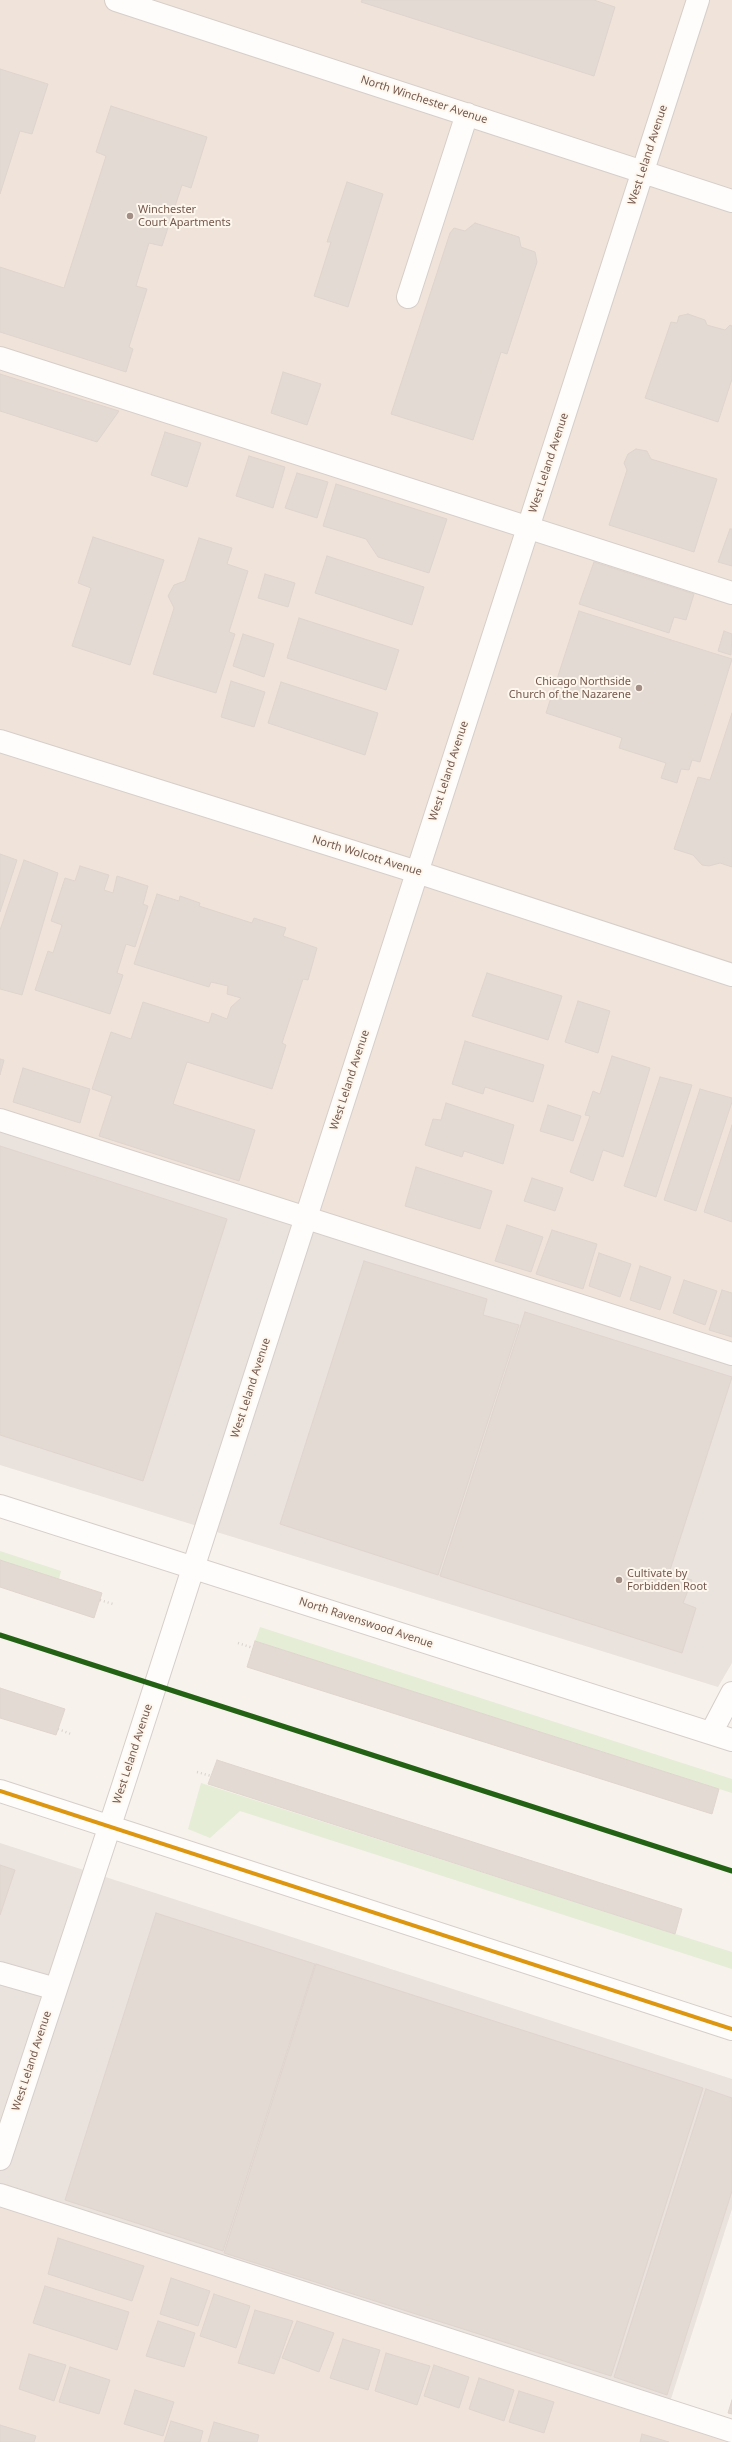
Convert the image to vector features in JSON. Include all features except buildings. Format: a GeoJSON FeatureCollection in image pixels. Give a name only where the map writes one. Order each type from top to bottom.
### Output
{"type":"FeatureCollection","features":[{"type":"Feature","properties":{"kind":"street","name":"North Winchester Avenue"},"geometry":{"type":"LineString","coordinates":[[116,0],[732,201]]}},
{"type":"Feature","properties":{"kind":"street","name":"West Leland Avenue"},"geometry":{"type":"LineString","coordinates":[[0,2159],[110,1826],[698,0]]}},
{"type":"Feature","properties":{"kind":"street"},"geometry":{"type":"LineString","coordinates":[[408,297],[466,114]]}},
{"type":"Feature","properties":{"kind":"street"},"geometry":{"type":"LineString","coordinates":[[0,358],[732,593]]}},
{"type":"Feature","properties":{"kind":"street","name":"North Wolcott Avenue"},"geometry":{"type":"LineString","coordinates":[[0,741],[417,872],[732,975]]}},
{"type":"Feature","properties":{"kind":"street"},"geometry":{"type":"LineString","coordinates":[[0,1120],[732,1354]]}},
{"type":"Feature","properties":{"kind":"street","name":"North Ravenswood Avenue"},"geometry":{"type":"LineString","coordinates":[[0,1506],[192,1569],[732,1740]]}},
{"type":"Feature","properties":{"kind":"street"},"geometry":{"type":"LineString","coordinates":[[711,1733],[732,1693]]}},
{"type":"Feature","properties":{"kind":"street"},"geometry":{"type":"LineString","coordinates":[[0,1791],[732,2029]]}},
{"type":"Feature","properties":{"kind":"street"},"geometry":{"type":"LineString","coordinates":[[0,1973],[56,1989]]}},
{"type":"Feature","properties":{"kind":"street"},"geometry":{"type":"LineString","coordinates":[[0,2194],[732,2431]]}},
{"type":"Feature","properties":{"kind":"path"},"geometry":{"type":"LineString","coordinates":[[100,1600],[113,1604]]}},
{"type":"Feature","properties":{"kind":"path"},"geometry":{"type":"LineString","coordinates":[[238,1643],[253,1648]]}},
{"type":"Feature","properties":{"kind":"path"},"geometry":{"type":"LineString","coordinates":[[58,1729],[71,1734]]}},
{"type":"Feature","properties":{"kind":"path"},"geometry":{"type":"LineString","coordinates":[[197,1772],[211,1776]]}},
{"type":"Feature","properties":{"kind":"shaded area"},"geometry":{"type":"Polygon","coordinates":[[[0,0],[732,0],[732,1347],[0,1117],[0,0]]]}},
{"type":"Feature","properties":{"kind":"shaded area"},"geometry":{"type":"Polygon","coordinates":[[[0,1117],[732,1347],[732,1663],[718,1687],[0,1465],[0,1117]]]}},
{"type":"Feature","properties":{"kind":"shaded area"},"geometry":{"type":"Polygon","coordinates":[[[0,1843],[732,2079],[732,2209],[670,2402],[0,2186],[0,1843]]]}},
{"type":"Feature","properties":{"kind":"shaded area"},"geometry":{"type":"Polygon","coordinates":[[[0,2186],[732,2423],[732,2442],[0,2442],[0,2186]]]}},
{"type":"Feature","properties":{"kind":"green space"},"geometry":{"type":"Polygon","coordinates":[[[0,1551],[61,1571],[59,1579],[0,1560],[0,1551]]]}},
{"type":"Feature","properties":{"kind":"green space"},"geometry":{"type":"Polygon","coordinates":[[[260,1627],[732,1779],[732,1793],[255,1641],[260,1627]]]}},
{"type":"Feature","properties":{"kind":"green space"},"geometry":{"type":"Polygon","coordinates":[[[201,1783],[732,1952],[732,1969],[240,1811],[210,1838],[188,1829],[201,1783]]]}},
{"type":"Feature","properties":{"kind":"transit line"},"geometry":{"type":"LineString","coordinates":[[0,1635],[732,1871]]}},
{"type":"Feature","properties":{"kind":"transit line"},"geometry":{"type":"LineString","coordinates":[[0,1791],[732,2029]]}},
{"type":"Feature","properties":{"kind":"place","name":"Winchester Court Apartments"},"geometry":{"type":"Point","coordinates":[130,216]}},
{"type":"Feature","properties":{"kind":"place","name":"Chicago Northside Church of the Nazarene"},"geometry":{"type":"Point","coordinates":[639,688]}},
{"type":"Feature","properties":{"kind":"place","name":"Cultivate by Forbidden Root"},"geometry":{"type":"Point","coordinates":[619,1580]}}]}
